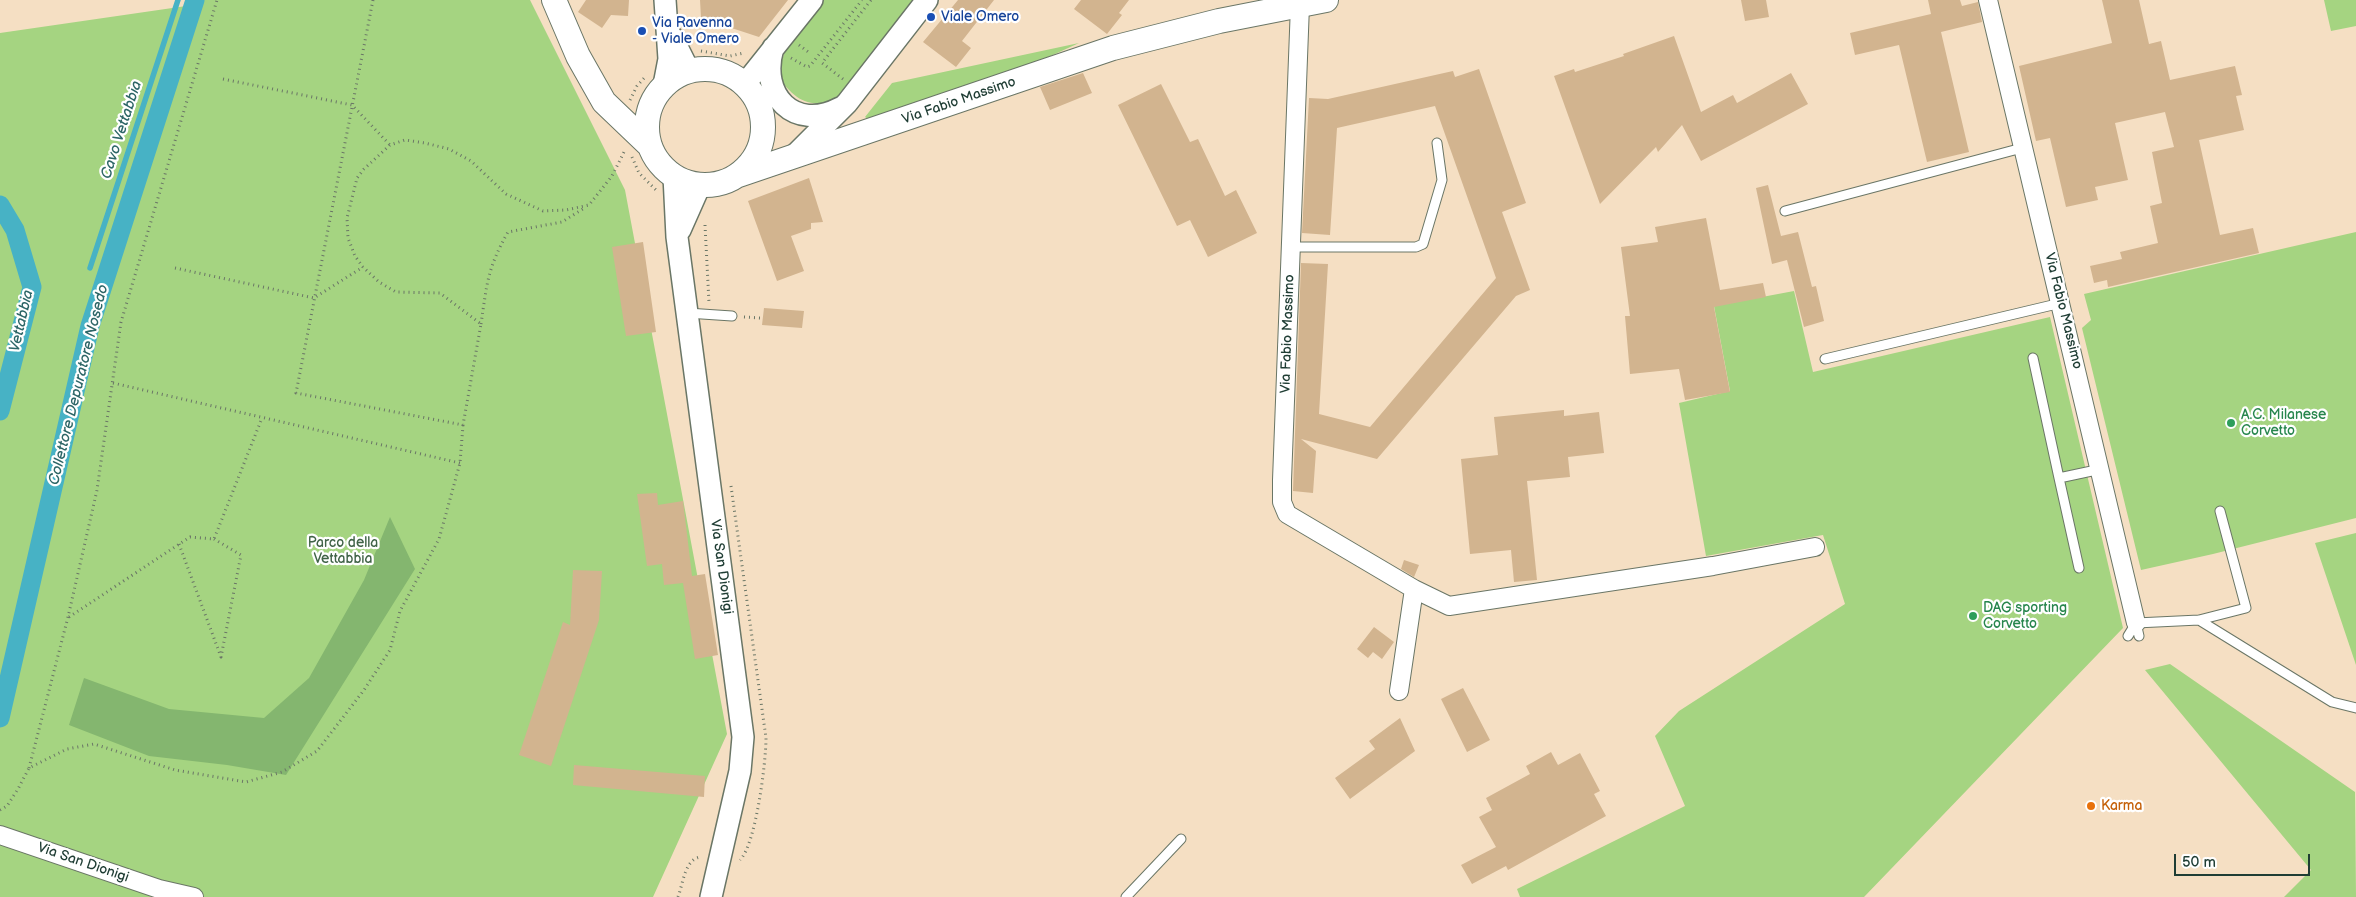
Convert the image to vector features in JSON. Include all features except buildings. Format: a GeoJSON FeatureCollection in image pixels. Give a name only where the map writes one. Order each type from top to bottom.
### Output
{"type":"FeatureCollection","features":[{"type":"Feature","properties":{"kind":"main road"},"geometry":{"type":"LineString","coordinates":[[554,0],[578,56],[604,102],[619,119],[635,112],[656,95],[657,79],[678,75],[691,61],[722,71],[745,84],[760,106],[763,133],[755,158],[736,176],[719,184],[668,185],[659,163],[639,147],[646,136],[635,112]]}},
{"type":"Feature","properties":{"kind":"main road","name":"Via Fabio Massimo"},"geometry":{"type":"LineString","coordinates":[[736,176],[1113,48],[1219,21],[1326,0]]}},
{"type":"Feature","properties":{"kind":"street"},"geometry":{"type":"LineString","coordinates":[[657,79],[669,60],[665,0]]}},
{"type":"Feature","properties":{"kind":"street"},"geometry":{"type":"LineString","coordinates":[[812,0],[780,52],[768,66],[770,84],[774,93],[786,107],[804,115],[822,116],[841,108]]}},
{"type":"Feature","properties":{"kind":"street"},"geometry":{"type":"LineString","coordinates":[[793,157],[810,142],[841,108],[927,0]]}},
{"type":"Feature","properties":{"kind":"street","name":"Via Fabio Massimo"},"geometry":{"type":"LineString","coordinates":[[1988,0],[2022,148],[2062,303],[2101,469],[2134,632]]}},
{"type":"Feature","properties":{"kind":"street","name":"Via Fabio Massimo"},"geometry":{"type":"LineString","coordinates":[[1300,6],[1282,502],[1287,514],[1295,521],[1414,589],[1449,606],[1713,566],[1815,547]]}},
{"type":"Feature","properties":{"kind":"street"},"geometry":{"type":"LineString","coordinates":[[666,22],[691,61]]}},
{"type":"Feature","properties":{"kind":"street"},"geometry":{"type":"LineString","coordinates":[[745,84],[780,52]]}},
{"type":"Feature","properties":{"kind":"street","name":"Via San Dionigi"},"geometry":{"type":"LineString","coordinates":[[668,185],[677,237],[743,737],[740,771],[711,896]]}},
{"type":"Feature","properties":{"kind":"street","name":"Via San Dionigi"},"geometry":{"type":"LineString","coordinates":[[677,237],[687,210],[700,185]]}},
{"type":"Feature","properties":{"kind":"street"},"geometry":{"type":"LineString","coordinates":[[1399,691],[1414,589]]}},
{"type":"Feature","properties":{"kind":"street","name":"Via San Dionigi"},"geometry":{"type":"LineString","coordinates":[[0,835],[159,888],[194,897]]}},
{"type":"Feature","properties":{"kind":"lane"},"geometry":{"type":"LineString","coordinates":[[1292,247],[1416,247],[1423,244],[1442,180],[1437,144]]}},
{"type":"Feature","properties":{"kind":"lane"},"geometry":{"type":"LineString","coordinates":[[1785,211],[2022,148]]}},
{"type":"Feature","properties":{"kind":"lane"},"geometry":{"type":"LineString","coordinates":[[1825,359],[2062,303]]}},
{"type":"Feature","properties":{"kind":"lane"},"geometry":{"type":"LineString","coordinates":[[687,313],[732,316]]}},
{"type":"Feature","properties":{"kind":"lane"},"geometry":{"type":"LineString","coordinates":[[2034,358],[2078,568]]}},
{"type":"Feature","properties":{"kind":"lane"},"geometry":{"type":"LineString","coordinates":[[2059,478],[2101,469]]}},
{"type":"Feature","properties":{"kind":"lane"},"geometry":{"type":"LineString","coordinates":[[2134,632],[2199,620],[2246,608],[2220,511]]}},
{"type":"Feature","properties":{"kind":"lane"},"geometry":{"type":"LineString","coordinates":[[2199,620],[2332,702],[2356,708]]}},
{"type":"Feature","properties":{"kind":"lane"},"geometry":{"type":"LineString","coordinates":[[1126,897],[1180,839]]}},
{"type":"Feature","properties":{"kind":"path"},"geometry":{"type":"LineString","coordinates":[[0,810],[7,806],[15,795],[29,768],[68,617],[97,490],[122,322],[140,251],[217,0]]}},
{"type":"Feature","properties":{"kind":"path"},"geometry":{"type":"LineString","coordinates":[[373,0],[296,393],[463,425]]}},
{"type":"Feature","properties":{"kind":"path"},"geometry":{"type":"LineString","coordinates":[[780,52],[809,68],[862,0]]}},
{"type":"Feature","properties":{"kind":"path"},"geometry":{"type":"LineString","coordinates":[[846,82],[822,63],[871,0]]}},
{"type":"Feature","properties":{"kind":"path"},"geometry":{"type":"LineString","coordinates":[[794,42],[811,54]]}},
{"type":"Feature","properties":{"kind":"path"},"geometry":{"type":"LineString","coordinates":[[691,61],[706,51],[730,56],[748,52]]}},
{"type":"Feature","properties":{"kind":"path"},"geometry":{"type":"LineString","coordinates":[[223,79],[352,105],[390,145]]}},
{"type":"Feature","properties":{"kind":"path"},"geometry":{"type":"LineString","coordinates":[[635,112],[640,82],[657,79]]}},
{"type":"Feature","properties":{"kind":"path"},"geometry":{"type":"LineString","coordinates":[[481,324],[440,293],[396,292],[379,282],[363,267],[355,256],[348,238],[349,210],[357,178],[390,145],[405,140],[449,149],[471,161],[506,194],[543,211],[566,210],[589,205]]}},
{"type":"Feature","properties":{"kind":"path"},"geometry":{"type":"LineString","coordinates":[[639,147],[644,178],[668,185]]}},
{"type":"Feature","properties":{"kind":"path"},"geometry":{"type":"LineString","coordinates":[[29,768],[67,749],[94,744],[175,770],[246,782],[282,772],[317,750],[364,690],[390,650],[400,611],[439,539],[460,463],[463,425],[481,324],[486,282],[493,258],[508,232],[562,222],[589,205],[612,176],[624,152]]}},
{"type":"Feature","properties":{"kind":"path"},"geometry":{"type":"LineString","coordinates":[[706,220],[704,232],[709,302]]}},
{"type":"Feature","properties":{"kind":"path"},"geometry":{"type":"LineString","coordinates":[[175,268],[314,298],[363,267]]}},
{"type":"Feature","properties":{"kind":"path"},"geometry":{"type":"LineString","coordinates":[[113,383],[460,463]]}},
{"type":"Feature","properties":{"kind":"path"},"geometry":{"type":"LineString","coordinates":[[214,539],[262,418]]}},
{"type":"Feature","properties":{"kind":"path"},"geometry":{"type":"LineString","coordinates":[[68,617],[179,544],[190,537],[214,539],[241,555],[221,657],[179,544]]}},
{"type":"Feature","properties":{"kind":"path"},"geometry":{"type":"LineString","coordinates":[[678,897],[691,861],[696,858],[707,857]]}},
{"type":"Feature","properties":{"kind":"green space","name":"Parco della Vettabbia"},"geometry":{"type":"Polygon","coordinates":[[[195,0],[530,0],[625,190],[727,734],[653,897],[0,897],[0,33],[193,5],[195,0]]]}},
{"type":"Feature","properties":{"kind":"green space"},"geometry":{"type":"Polygon","coordinates":[[[822,0],[918,0],[849,88],[831,104],[807,102],[795,96],[779,78],[788,45],[822,0]]]}},
{"type":"Feature","properties":{"kind":"green space"},"geometry":{"type":"Polygon","coordinates":[[[2324,0],[2356,0],[2356,26],[2331,31],[2324,0]]]}},
{"type":"Feature","properties":{"kind":"green space"},"geometry":{"type":"Polygon","coordinates":[[[1079,43],[1018,71],[872,122],[865,117],[892,83],[1079,43]]]}},
{"type":"Feature","properties":{"kind":"green space","name":"A.C. Milanese Corvetto"},"geometry":{"type":"Polygon","coordinates":[[[2356,232],[2356,518],[2141,570],[2082,328],[2091,320],[2084,294],[2356,232]]]}},
{"type":"Feature","properties":{"kind":"green space","name":"DAG sporting Corvetto"},"geometry":{"type":"Polygon","coordinates":[[[1794,291],[1813,372],[2050,317],[2123,628],[1864,897],[1520,897],[1517,889],[1685,806],[1655,736],[1679,711],[1845,604],[1823,535],[1706,556],[1679,403],[1730,391],[1714,306],[1794,291]]]}},
{"type":"Feature","properties":{"kind":"green space"},"geometry":{"type":"Polygon","coordinates":[[[390,517],[415,569],[286,775],[227,765],[149,756],[69,725],[84,678],[169,709],[264,718],[309,678],[364,580],[390,517]]]}},
{"type":"Feature","properties":{"kind":"green space"},"geometry":{"type":"Polygon","coordinates":[[[2356,533],[2356,665],[2315,543],[2356,533]]]}},
{"type":"Feature","properties":{"kind":"green space"},"geometry":{"type":"Polygon","coordinates":[[[2170,664],[2355,792],[2356,897],[2284,897],[2311,870],[2145,670],[2170,664]]]}},
{"type":"Feature","properties":{"kind":"waterway","name":"Cavo Vettabbia"},"geometry":{"type":"LineString","coordinates":[[90,268],[178,0]]}},
{"type":"Feature","properties":{"kind":"waterway","name":"Collettore Depuratore Nosedo"},"geometry":{"type":"LineString","coordinates":[[0,718],[90,326],[195,0]]}},
{"type":"Feature","properties":{"kind":"waterway","name":"Vettabbia"},"geometry":{"type":"LineString","coordinates":[[0,205],[15,230],[32,287],[0,411]]}},
{"type":"Feature","properties":{"kind":"place","name":"Viale Omero"},"geometry":{"type":"Point","coordinates":[931,17]}},
{"type":"Feature","properties":{"kind":"place","name":"Via Ravenna - Viale Omero"},"geometry":{"type":"Point","coordinates":[642,31]}},
{"type":"Feature","properties":{"kind":"place","name":"A.C. Milanese Corvetto"},"geometry":{"type":"Point","coordinates":[2231,423]}},
{"type":"Feature","properties":{"kind":"place","name":"DAG sporting Corvetto"},"geometry":{"type":"Point","coordinates":[1973,616]}},
{"type":"Feature","properties":{"kind":"place","name":"Karma"},"geometry":{"type":"Point","coordinates":[2091,806]}}]}
